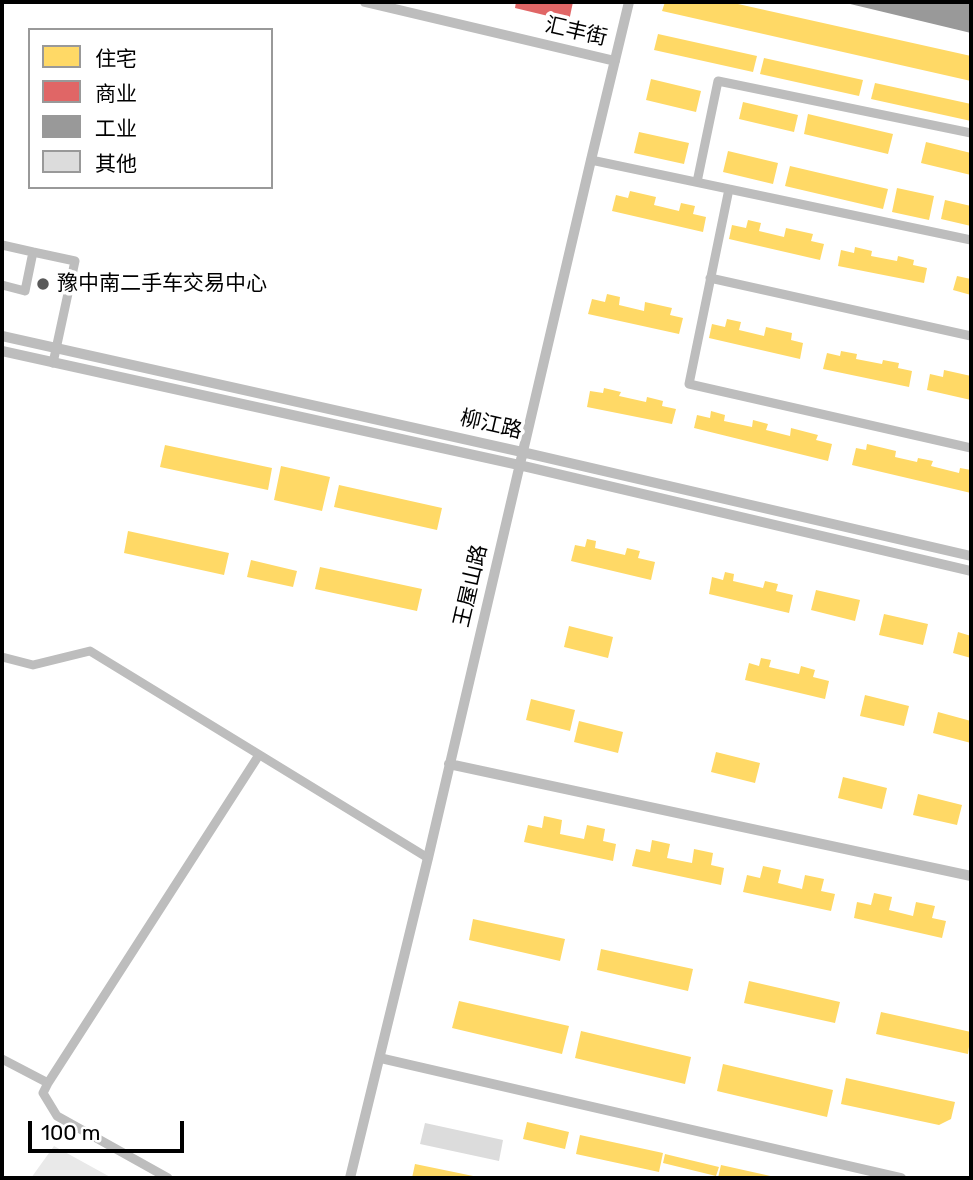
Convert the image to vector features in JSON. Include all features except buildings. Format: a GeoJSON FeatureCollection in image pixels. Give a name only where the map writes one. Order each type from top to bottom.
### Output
{"type":"FeatureCollection","features":[{"type":"Feature","properties":{"kind":"street","name":"汇丰街"},"geometry":{"type":"LineString","coordinates":[[365,2],[615,61]]}},
{"type":"Feature","properties":{"kind":"street","name":"王屋山路"},"geometry":{"type":"LineString","coordinates":[[351,1178],[629,2]]}},
{"type":"Feature","properties":{"kind":"street"},"geometry":{"type":"LineString","coordinates":[[698,182],[718,81],[971,133]]}},
{"type":"Feature","properties":{"kind":"street"},"geometry":{"type":"LineString","coordinates":[[590,160],[971,240]]}},
{"type":"Feature","properties":{"kind":"street"},"geometry":{"type":"LineString","coordinates":[[729,189],[689,384],[971,448]]}},
{"type":"Feature","properties":{"kind":"street"},"geometry":{"type":"LineString","coordinates":[[2,245],[75,261],[53,363]]}},
{"type":"Feature","properties":{"kind":"street"},"geometry":{"type":"LineString","coordinates":[[2,285],[25,290],[33,252]]}},
{"type":"Feature","properties":{"kind":"street"},"geometry":{"type":"LineString","coordinates":[[710,278],[971,336]]}},
{"type":"Feature","properties":{"kind":"street","name":"柳江路"},"geometry":{"type":"LineString","coordinates":[[2,336],[971,556]]}},
{"type":"Feature","properties":{"kind":"street","name":"柳江路"},"geometry":{"type":"LineString","coordinates":[[2,351],[519,465],[971,571]]}},
{"type":"Feature","properties":{"kind":"street"},"geometry":{"type":"LineString","coordinates":[[2,657],[33,665],[90,651],[428,858]]}},
{"type":"Feature","properties":{"kind":"street"},"geometry":{"type":"LineString","coordinates":[[168,1178],[57,1116],[43,1093],[259,755]]}},
{"type":"Feature","properties":{"kind":"street"},"geometry":{"type":"LineString","coordinates":[[449,764],[971,876]]}},
{"type":"Feature","properties":{"kind":"street"},"geometry":{"type":"LineString","coordinates":[[380,1058],[901,1178]]}},
{"type":"Feature","properties":{"kind":"street"},"geometry":{"type":"LineString","coordinates":[[2,1059],[48,1083]]}},
{"type":"Feature","properties":{"kind":"shaded area"},"geometry":{"type":"Polygon","coordinates":[[[54,1146],[112,1178],[31,1178],[54,1146]]]}},
{"type":"Feature","properties":{"kind":"place","name":"豫中南二手车交易中心"},"geometry":{"type":"Point","coordinates":[43,284]}}]}
